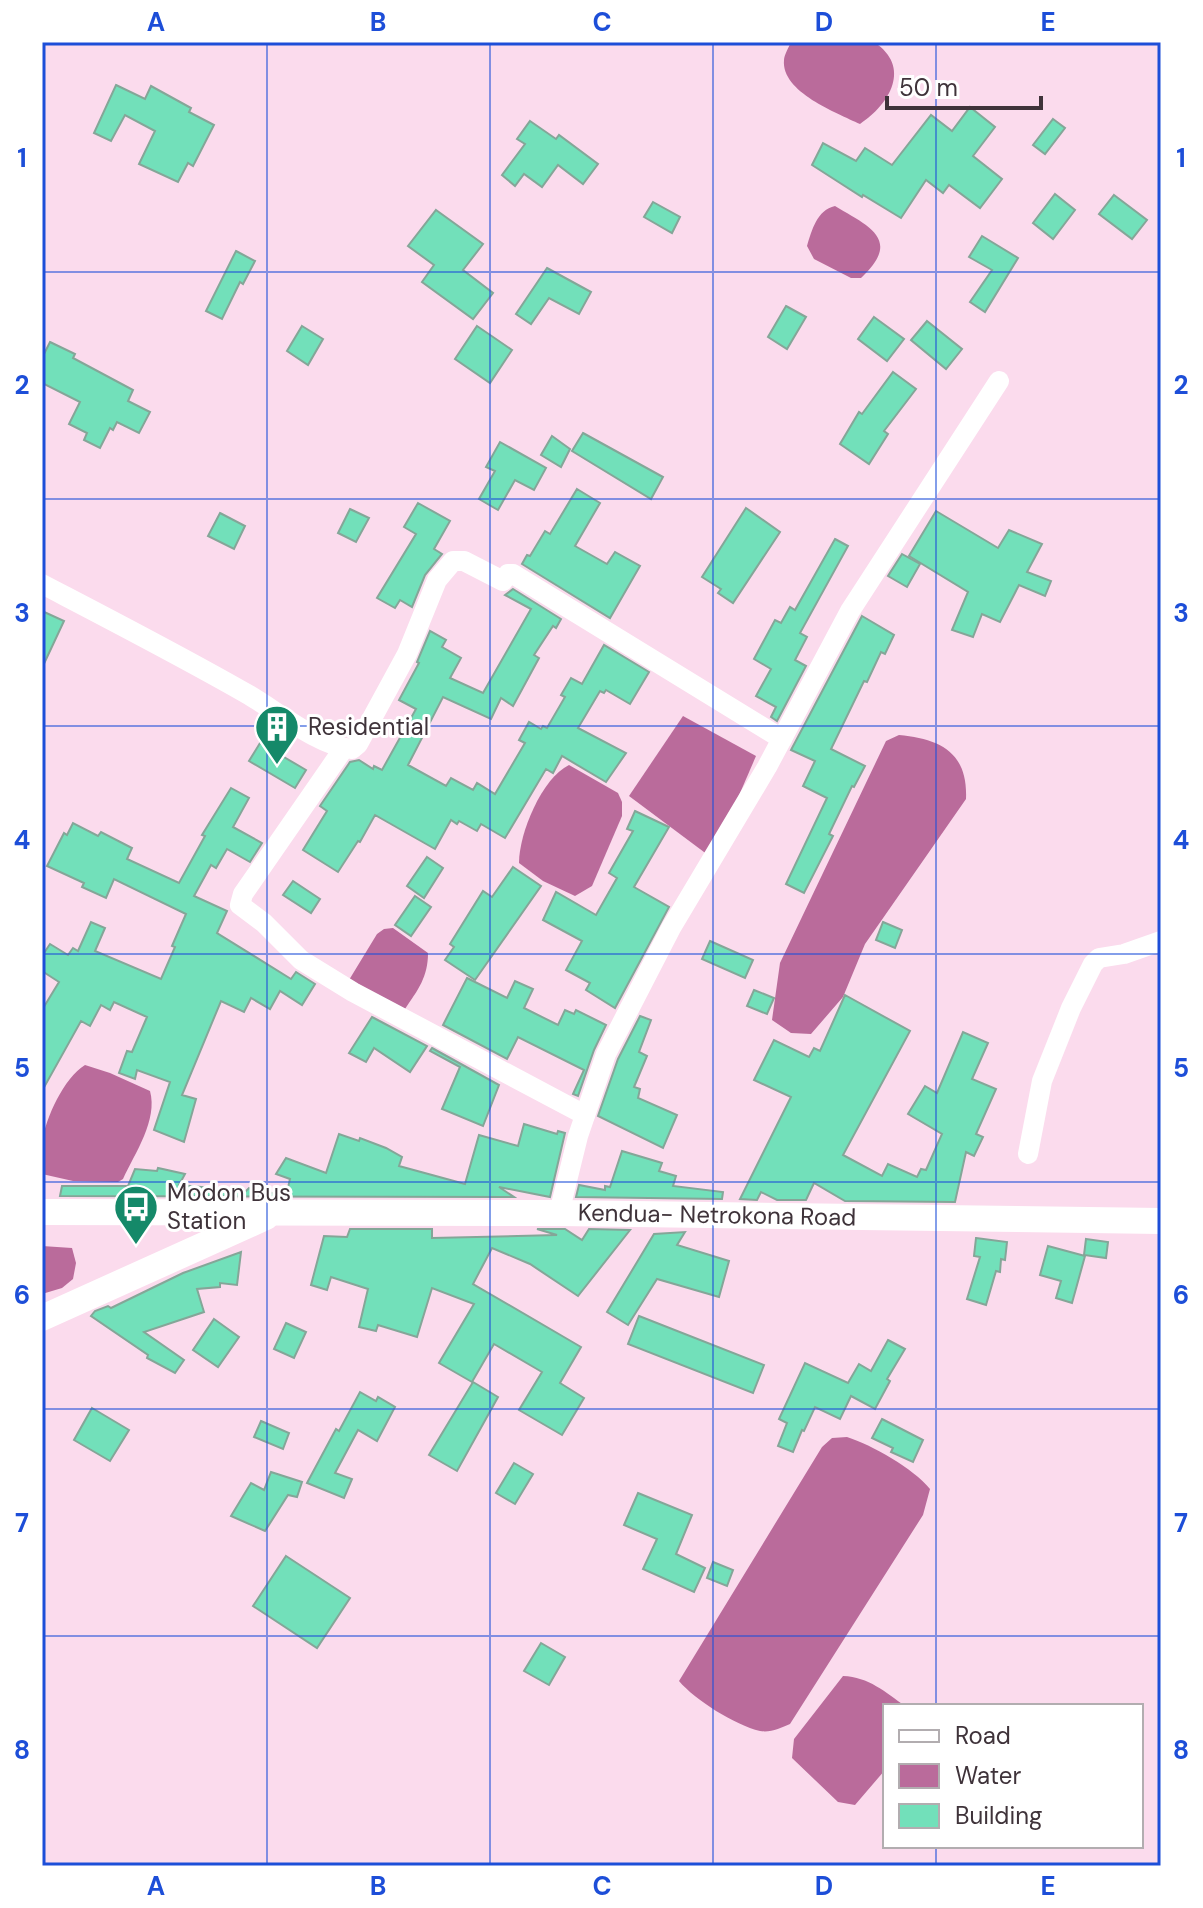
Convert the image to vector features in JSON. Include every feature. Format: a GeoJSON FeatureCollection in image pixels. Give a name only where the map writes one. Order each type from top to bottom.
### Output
{"type":"FeatureCollection","features":[{"type":"Feature","properties":{"kind":"main road","name":"Kendua- Netrokona Road"},"geometry":{"type":"LineString","coordinates":[[42,1212],[559,1213],[1161,1221]]}},
{"type":"Feature","properties":{"kind":"main road"},"geometry":{"type":"LineString","coordinates":[[42,1318],[272,1213]]}},
{"type":"Feature","properties":{"kind":"street"},"geometry":{"type":"LineString","coordinates":[[559,1213],[585,1115],[606,1054],[671,928],[782,739],[850,611],[999,381]]}},
{"type":"Feature","properties":{"kind":"street"},"geometry":{"type":"LineString","coordinates":[[42,584],[247,694],[319,737],[352,749],[358,744],[407,654],[437,580],[457,560],[503,581],[508,574],[513,574],[782,739]]}},
{"type":"Feature","properties":{"kind":"street"},"geometry":{"type":"LineString","coordinates":[[344,748],[243,894],[240,905],[264,923],[301,960],[340,984],[585,1115]]}},
{"type":"Feature","properties":{"kind":"street"},"geometry":{"type":"LineString","coordinates":[[1028,1154],[1042,1081],[1071,1008],[1093,964],[1099,958],[1124,954],[1161,941]]}},
{"type":"Feature","properties":{"kind":"water"},"geometry":{"type":"Polygon","coordinates":[[[791,42],[874,42],[886,52],[892,63],[894,74],[888,96],[860,124],[812,100],[791,82],[785,71],[784,58],[791,42]]]}},
{"type":"Feature","properties":{"kind":"water"},"geometry":{"type":"Polygon","coordinates":[[[835,206],[869,227],[880,243],[873,265],[861,278],[851,278],[814,259],[807,246],[820,216],[835,206]]]}},
{"type":"Feature","properties":{"kind":"water"},"geometry":{"type":"Polygon","coordinates":[[[683,716],[756,756],[712,858],[629,796],[683,716]]]}},
{"type":"Feature","properties":{"kind":"water"},"geometry":{"type":"Polygon","coordinates":[[[899,735],[927,740],[949,751],[962,770],[966,799],[865,944],[843,997],[811,1034],[791,1033],[772,1020],[780,963],[886,741],[899,735]]]}},
{"type":"Feature","properties":{"kind":"water"},"geometry":{"type":"Polygon","coordinates":[[[569,765],[618,793],[622,802],[622,816],[592,886],[575,896],[543,881],[519,863],[523,837],[541,794],[569,765]]]}},
{"type":"Feature","properties":{"kind":"water"},"geometry":{"type":"Polygon","coordinates":[[[393,928],[428,953],[424,976],[405,1009],[349,980],[377,934],[393,928]]]}},
{"type":"Feature","properties":{"kind":"water"},"geometry":{"type":"Polygon","coordinates":[[[85,1065],[150,1091],[152,1102],[148,1125],[123,1179],[118,1182],[73,1181],[42,1174],[42,1142],[47,1121],[63,1088],[85,1065]]]}},
{"type":"Feature","properties":{"kind":"water"},"geometry":{"type":"Polygon","coordinates":[[[42,1246],[72,1248],[76,1263],[73,1279],[62,1288],[42,1294],[42,1246]]]}},
{"type":"Feature","properties":{"kind":"water"},"geometry":{"type":"Polygon","coordinates":[[[847,1437],[892,1458],[923,1481],[930,1489],[923,1515],[790,1724],[768,1731],[750,1728],[705,1704],[679,1681],[822,1447],[832,1438],[847,1437]]]}},
{"type":"Feature","properties":{"kind":"water"},"geometry":{"type":"Polygon","coordinates":[[[843,1676],[869,1682],[902,1704],[883,1704],[883,1772],[855,1805],[838,1802],[792,1758],[794,1739],[843,1676]]]}},
{"type":"Feature","properties":{"kind":"building"},"geometry":{"type":"Polygon","coordinates":[[[116,85],[145,99],[151,86],[214,125],[193,166],[188,163],[178,182],[139,164],[155,131],[125,115],[111,141],[94,133],[116,85]]]}},
{"type":"Feature","properties":{"kind":"building"},"geometry":{"type":"Polygon","coordinates":[[[970,107],[995,127],[973,156],[1002,179],[980,208],[949,185],[943,193],[926,180],[901,218],[812,165],[823,143],[856,161],[865,148],[892,165],[931,115],[952,131],[970,107]]]}},
{"type":"Feature","properties":{"kind":"building"},"geometry":{"type":"Polygon","coordinates":[[[1053,119],[1065,128],[1045,154],[1033,145],[1053,119]]]}},
{"type":"Feature","properties":{"kind":"building"},"geometry":{"type":"Polygon","coordinates":[[[530,121],[556,139],[559,135],[598,164],[583,184],[558,165],[542,187],[524,174],[515,186],[502,175],[525,144],[517,139],[530,121]]]}},
{"type":"Feature","properties":{"kind":"building"},"geometry":{"type":"Polygon","coordinates":[[[1055,194],[1075,210],[1053,239],[1033,223],[1055,194]]]}},
{"type":"Feature","properties":{"kind":"building"},"geometry":{"type":"Polygon","coordinates":[[[1114,195],[1147,220],[1132,239],[1099,214],[1114,195]]]}},
{"type":"Feature","properties":{"kind":"building"},"geometry":{"type":"Polygon","coordinates":[[[653,202],[680,217],[672,233],[644,217],[653,202]]]}},
{"type":"Feature","properties":{"kind":"building"},"geometry":{"type":"Polygon","coordinates":[[[436,210],[483,244],[463,270],[493,293],[473,319],[422,282],[434,265],[408,246],[436,210]]]}},
{"type":"Feature","properties":{"kind":"building"},"geometry":{"type":"Polygon","coordinates":[[[982,236],[1018,258],[985,312],[970,302],[992,270],[969,257],[982,236]]]}},
{"type":"Feature","properties":{"kind":"building"},"geometry":{"type":"Polygon","coordinates":[[[236,251],[255,261],[243,284],[240,282],[222,319],[206,311],[236,251]]]}},
{"type":"Feature","properties":{"kind":"building"},"geometry":{"type":"Polygon","coordinates":[[[547,268],[591,292],[579,314],[549,298],[531,324],[516,314],[547,268]]]}},
{"type":"Feature","properties":{"kind":"building"},"geometry":{"type":"Polygon","coordinates":[[[786,306],[806,317],[787,349],[768,337],[786,306]]]}},
{"type":"Feature","properties":{"kind":"building"},"geometry":{"type":"Polygon","coordinates":[[[874,317],[904,339],[887,361],[858,339],[874,317]]]}},
{"type":"Feature","properties":{"kind":"building"},"geometry":{"type":"Polygon","coordinates":[[[927,321],[962,349],[946,369],[911,340],[927,321]]]}},
{"type":"Feature","properties":{"kind":"building"},"geometry":{"type":"Polygon","coordinates":[[[302,326],[323,339],[308,365],[287,351],[302,326]]]}},
{"type":"Feature","properties":{"kind":"building"},"geometry":{"type":"Polygon","coordinates":[[[477,326],[512,350],[490,383],[455,359],[477,326]]]}},
{"type":"Feature","properties":{"kind":"building"},"geometry":{"type":"Polygon","coordinates":[[[50,342],[133,390],[128,401],[150,412],[139,433],[117,422],[113,430],[110,428],[100,448],[84,440],[87,433],[69,424],[80,402],[42,383],[42,358],[50,342]]]}},
{"type":"Feature","properties":{"kind":"building"},"geometry":{"type":"Polygon","coordinates":[[[893,372],[916,389],[884,431],[888,434],[869,464],[840,444],[859,412],[862,414],[893,372]]]}},
{"type":"Feature","properties":{"kind":"building"},"geometry":{"type":"Polygon","coordinates":[[[583,433],[663,477],[651,499],[572,451],[583,433]]]}},
{"type":"Feature","properties":{"kind":"building"},"geometry":{"type":"Polygon","coordinates":[[[552,436],[570,449],[561,467],[541,455],[552,436]]]}},
{"type":"Feature","properties":{"kind":"building"},"geometry":{"type":"Polygon","coordinates":[[[500,442],[546,468],[534,490],[515,480],[498,510],[479,499],[495,471],[486,467],[500,442]]]}},
{"type":"Feature","properties":{"kind":"building"},"geometry":{"type":"Polygon","coordinates":[[[577,489],[600,503],[575,546],[607,564],[615,552],[640,566],[610,618],[522,564],[545,531],[550,534],[577,489]]]}},
{"type":"Feature","properties":{"kind":"building"},"geometry":{"type":"Polygon","coordinates":[[[418,503],[450,521],[434,549],[442,554],[425,575],[412,607],[400,600],[395,608],[377,598],[416,534],[404,527],[418,503]]]}},
{"type":"Feature","properties":{"kind":"building"},"geometry":{"type":"Polygon","coordinates":[[[746,508],[780,532],[733,603],[718,593],[721,589],[702,577],[746,508]]]}},
{"type":"Feature","properties":{"kind":"building"},"geometry":{"type":"Polygon","coordinates":[[[350,509],[369,518],[356,542],[338,533],[350,509]]]}},
{"type":"Feature","properties":{"kind":"building"},"geometry":{"type":"Polygon","coordinates":[[[936,511],[998,548],[1009,530],[1042,544],[1027,572],[1051,581],[1045,596],[1019,585],[1000,622],[982,614],[973,637],[952,630],[968,592],[909,556],[936,511]]]}},
{"type":"Feature","properties":{"kind":"building"},"geometry":{"type":"Polygon","coordinates":[[[220,513],[245,526],[234,549],[208,536],[220,513]]]}},
{"type":"Feature","properties":{"kind":"building"},"geometry":{"type":"Polygon","coordinates":[[[835,539],[848,546],[800,633],[807,637],[795,660],[806,666],[777,721],[771,717],[776,707],[756,696],[771,669],[754,659],[775,620],[781,623],[790,607],[795,610],[835,539]]]}},
{"type":"Feature","properties":{"kind":"building"},"geometry":{"type":"Polygon","coordinates":[[[902,554],[920,564],[907,587],[888,576],[902,554]]]}},
{"type":"Feature","properties":{"kind":"building"},"geometry":{"type":"Polygon","coordinates":[[[513,589],[561,619],[534,655],[539,658],[513,706],[501,698],[491,719],[443,697],[408,765],[446,786],[451,778],[473,790],[477,783],[495,794],[525,743],[519,740],[529,722],[541,729],[543,726],[547,728],[565,697],[561,695],[571,678],[582,684],[604,645],[649,672],[630,704],[606,690],[604,693],[600,691],[578,728],[626,753],[606,782],[562,756],[553,773],[546,769],[505,838],[481,824],[477,831],[451,820],[435,849],[375,815],[338,872],[303,850],[327,811],[320,806],[350,762],[359,760],[373,769],[374,766],[382,770],[416,709],[399,700],[419,663],[430,631],[446,640],[442,647],[461,658],[450,678],[483,693],[531,609],[505,595],[513,589]]]}},
{"type":"Feature","properties":{"kind":"building"},"geometry":{"type":"Polygon","coordinates":[[[42,611],[64,621],[42,668],[42,611]]]}},
{"type":"Feature","properties":{"kind":"building"},"geometry":{"type":"Polygon","coordinates":[[[862,616],[894,635],[885,654],[881,652],[867,682],[864,681],[831,749],[865,766],[852,786],[829,834],[833,836],[804,893],[786,884],[827,798],[803,786],[815,761],[791,750],[862,616]]]}},
{"type":"Feature","properties":{"kind":"building","name":"Residential"},"geometry":{"type":"Polygon","coordinates":[[[260,743],[306,770],[295,788],[249,761],[260,743]]]}},
{"type":"Feature","properties":{"kind":"building"},"geometry":{"type":"Polygon","coordinates":[[[231,788],[249,798],[233,827],[262,843],[250,862],[227,849],[216,868],[211,865],[194,896],[227,911],[217,933],[291,979],[296,972],[315,984],[302,1005],[280,991],[270,1009],[251,998],[244,1012],[221,1001],[182,1095],[196,1099],[184,1142],[154,1130],[170,1082],[137,1070],[135,1079],[119,1073],[127,1051],[132,1052],[147,1017],[114,1002],[110,1010],[101,1005],[90,1026],[81,1021],[42,1091],[42,1010],[59,982],[42,971],[42,956],[50,944],[68,955],[73,948],[78,951],[91,922],[105,928],[95,951],[161,979],[186,914],[114,879],[106,898],[82,887],[84,883],[47,866],[64,833],[67,835],[73,823],[98,836],[101,832],[132,848],[127,859],[179,883],[205,836],[202,835],[231,788]]]}},
{"type":"Feature","properties":{"kind":"building"},"geometry":{"type":"Polygon","coordinates":[[[635,811],[669,827],[634,887],[669,907],[615,1008],[586,990],[590,983],[566,970],[582,941],[543,920],[556,892],[596,915],[617,878],[609,873],[633,831],[627,829],[635,811]]]}},
{"type":"Feature","properties":{"kind":"building"},"geometry":{"type":"Polygon","coordinates":[[[427,857],[443,868],[424,898],[407,886],[427,857]]]}},
{"type":"Feature","properties":{"kind":"building"},"geometry":{"type":"Polygon","coordinates":[[[513,867],[541,886],[475,980],[445,960],[454,947],[450,944],[483,891],[492,897],[513,867]]]}},
{"type":"Feature","properties":{"kind":"building"},"geometry":{"type":"Polygon","coordinates":[[[293,881],[320,899],[311,913],[283,895],[293,881]]]}},
{"type":"Feature","properties":{"kind":"building"},"geometry":{"type":"Polygon","coordinates":[[[415,896],[431,907],[411,936],[395,925],[415,896]]]}},
{"type":"Feature","properties":{"kind":"building"},"geometry":{"type":"Polygon","coordinates":[[[883,922],[902,930],[895,948],[876,940],[883,922]]]}},
{"type":"Feature","properties":{"kind":"building"},"geometry":{"type":"Polygon","coordinates":[[[710,941],[753,960],[745,978],[702,959],[710,941]]]}},
{"type":"Feature","properties":{"kind":"building"},"geometry":{"type":"Polygon","coordinates":[[[467,978],[507,998],[515,981],[533,989],[524,1008],[558,1025],[565,1010],[574,1014],[576,1010],[606,1025],[578,1096],[573,1094],[584,1070],[518,1037],[507,1059],[443,1025],[467,978]]]}},
{"type":"Feature","properties":{"kind":"building"},"geometry":{"type":"Polygon","coordinates":[[[754,990],[774,998],[767,1014],[747,1006],[754,990]]]}},
{"type":"Feature","properties":{"kind":"building"},"geometry":{"type":"Polygon","coordinates":[[[845,995],[910,1031],[843,1155],[882,1176],[888,1164],[917,1177],[921,1169],[926,1170],[942,1134],[908,1114],[925,1086],[937,1093],[963,1032],[988,1043],[972,1079],[996,1089],[976,1134],[983,1137],[974,1156],[966,1152],[955,1202],[845,1201],[814,1183],[806,1200],[777,1200],[761,1192],[757,1200],[740,1199],[791,1097],[754,1080],[774,1040],[809,1057],[814,1048],[820,1051],[845,995]]]}},
{"type":"Feature","properties":{"kind":"building"},"geometry":{"type":"Polygon","coordinates":[[[640,1016],[651,1020],[639,1052],[647,1056],[634,1087],[640,1089],[638,1098],[677,1115],[663,1148],[598,1116],[618,1059],[640,1016]]]}},
{"type":"Feature","properties":{"kind":"building"},"geometry":{"type":"Polygon","coordinates":[[[372,1017],[427,1046],[410,1072],[374,1048],[366,1062],[349,1053],[372,1017]]]}},
{"type":"Feature","properties":{"kind":"building"},"geometry":{"type":"Polygon","coordinates":[[[432,1048],[499,1085],[483,1126],[442,1109],[460,1067],[430,1051],[432,1048]]]}},
{"type":"Feature","properties":{"kind":"building"},"geometry":{"type":"Polygon","coordinates":[[[524,1124],[557,1134],[558,1131],[565,1133],[550,1197],[499,1187],[514,1197],[60,1196],[62,1186],[128,1186],[135,1169],[157,1171],[158,1168],[185,1174],[179,1185],[246,1191],[249,1188],[286,1196],[290,1179],[276,1174],[286,1158],[326,1173],[339,1134],[386,1148],[402,1157],[399,1166],[465,1184],[479,1135],[518,1146],[524,1124]]]}},
{"type":"Feature","properties":{"kind":"building"},"geometry":{"type":"Polygon","coordinates":[[[622,1151],[662,1163],[659,1171],[676,1176],[673,1186],[723,1192],[722,1199],[576,1197],[579,1185],[605,1190],[605,1186],[610,1187],[622,1151]]]}},
{"type":"Feature","properties":{"kind":"building"},"geometry":{"type":"Polygon","coordinates":[[[350,1229],[432,1229],[432,1238],[557,1235],[537,1229],[565,1229],[582,1240],[589,1229],[630,1230],[578,1296],[530,1264],[492,1248],[473,1284],[581,1347],[560,1383],[584,1398],[562,1435],[519,1410],[542,1372],[494,1344],[472,1382],[439,1363],[474,1304],[432,1288],[417,1337],[378,1325],[376,1331],[359,1327],[368,1289],[331,1277],[327,1290],[311,1285],[324,1236],[347,1237],[350,1229]]]}},
{"type":"Feature","properties":{"kind":"building"},"geometry":{"type":"Polygon","coordinates":[[[685,1232],[677,1245],[729,1261],[719,1297],[657,1279],[628,1325],[607,1312],[654,1234],[685,1232]]]}},
{"type":"Feature","properties":{"kind":"building"},"geometry":{"type":"Polygon","coordinates":[[[976,1238],[1007,1242],[1005,1260],[1001,1259],[1000,1272],[996,1271],[986,1305],[967,1299],[980,1257],[974,1256],[976,1238]]]}},
{"type":"Feature","properties":{"kind":"building"},"geometry":{"type":"Polygon","coordinates":[[[1086,1239],[1108,1242],[1106,1258],[1084,1255],[1086,1239]]]}},
{"type":"Feature","properties":{"kind":"building"},"geometry":{"type":"Polygon","coordinates":[[[1048,1246],[1085,1256],[1072,1303],[1056,1298],[1061,1281],[1040,1275],[1048,1246]]]}},
{"type":"Feature","properties":{"kind":"building"},"geometry":{"type":"Polygon","coordinates":[[[241,1252],[237,1285],[220,1283],[220,1287],[197,1289],[204,1312],[144,1332],[184,1360],[175,1373],[147,1358],[148,1355],[91,1316],[95,1311],[108,1306],[111,1308],[183,1273],[241,1252]]]}},
{"type":"Feature","properties":{"kind":"building"},"geometry":{"type":"Polygon","coordinates":[[[639,1316],[764,1365],[753,1393],[628,1344],[639,1316]]]}},
{"type":"Feature","properties":{"kind":"building"},"geometry":{"type":"Polygon","coordinates":[[[214,1319],[239,1337],[218,1367],[193,1350],[214,1319]]]}},
{"type":"Feature","properties":{"kind":"building"},"geometry":{"type":"Polygon","coordinates":[[[286,1323],[306,1332],[294,1358],[274,1349],[286,1323]]]}},
{"type":"Feature","properties":{"kind":"building"},"geometry":{"type":"Polygon","coordinates":[[[888,1340],[905,1349],[887,1379],[890,1381],[875,1409],[851,1396],[840,1419],[815,1407],[793,1452],[778,1446],[787,1423],[779,1419],[805,1363],[848,1383],[859,1364],[871,1371],[888,1340]]]}},
{"type":"Feature","properties":{"kind":"building"},"geometry":{"type":"Polygon","coordinates":[[[473,1382],[498,1397],[457,1471],[429,1455],[473,1382]]]}},
{"type":"Feature","properties":{"kind":"building"},"geometry":{"type":"Polygon","coordinates":[[[360,1392],[376,1401],[378,1397],[395,1407],[377,1441],[358,1430],[335,1473],[352,1479],[344,1498],[307,1483],[360,1392]]]}},
{"type":"Feature","properties":{"kind":"building"},"geometry":{"type":"Polygon","coordinates":[[[92,1408],[129,1430],[110,1461],[74,1440],[92,1408]]]}},
{"type":"Feature","properties":{"kind":"building"},"geometry":{"type":"Polygon","coordinates":[[[882,1419],[923,1440],[913,1462],[891,1452],[893,1448],[872,1438],[882,1419]]]}},
{"type":"Feature","properties":{"kind":"building"},"geometry":{"type":"Polygon","coordinates":[[[261,1421],[289,1433],[283,1449],[254,1437],[261,1421]]]}},
{"type":"Feature","properties":{"kind":"building"},"geometry":{"type":"Polygon","coordinates":[[[514,1463],[533,1474],[515,1504],[496,1493],[514,1463]]]}},
{"type":"Feature","properties":{"kind":"building"},"geometry":{"type":"Polygon","coordinates":[[[271,1472],[302,1482],[297,1497],[288,1495],[265,1531],[231,1516],[251,1483],[264,1490],[271,1472]]]}},
{"type":"Feature","properties":{"kind":"building"},"geometry":{"type":"Polygon","coordinates":[[[638,1493],[692,1515],[676,1554],[705,1568],[694,1592],[643,1569],[657,1539],[624,1525],[638,1493]]]}},
{"type":"Feature","properties":{"kind":"building"},"geometry":{"type":"Polygon","coordinates":[[[286,1556],[350,1598],[317,1648],[253,1606],[286,1556]]]}},
{"type":"Feature","properties":{"kind":"building"},"geometry":{"type":"Polygon","coordinates":[[[713,1562],[733,1570],[727,1586],[707,1578],[713,1562]]]}},
{"type":"Feature","properties":{"kind":"building"},"geometry":{"type":"Polygon","coordinates":[[[541,1643],[565,1657],[549,1685],[524,1671],[541,1643]]]}},
{"type":"Feature","properties":{"kind":"place","name":"Residential"},"geometry":{"type":"Point","coordinates":[277,766]}},
{"type":"Feature","properties":{"kind":"place","name":"Modon Bus Station"},"geometry":{"type":"Point","coordinates":[136,1246]}}]}
